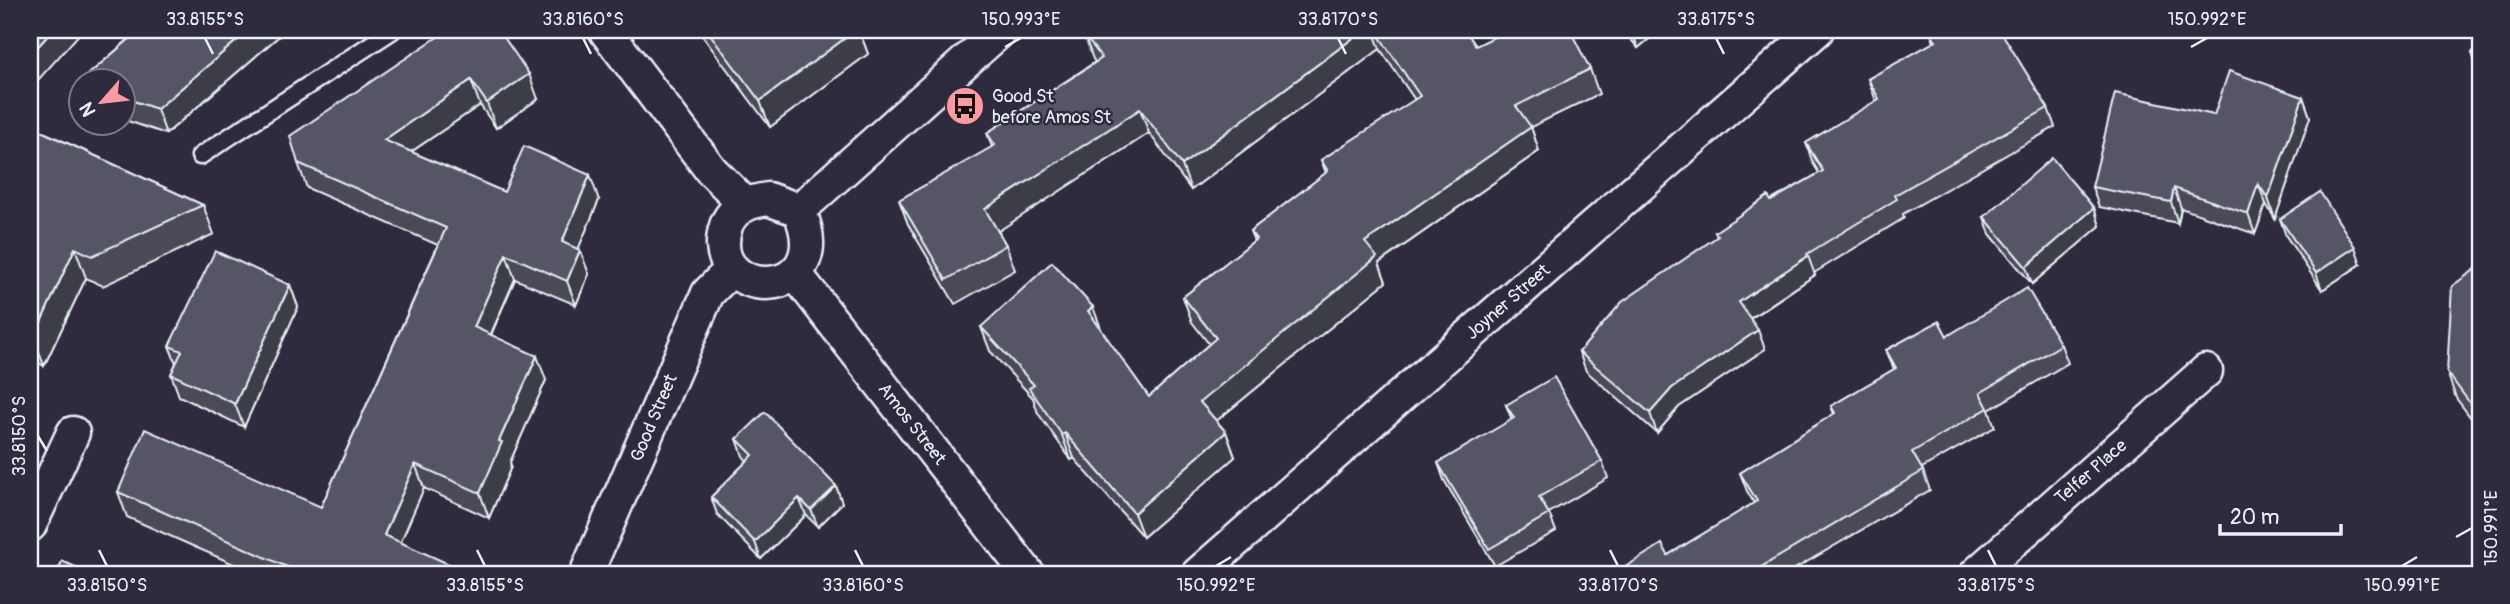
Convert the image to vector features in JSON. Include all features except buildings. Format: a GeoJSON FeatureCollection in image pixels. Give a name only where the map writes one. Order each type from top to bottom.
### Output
{"type":"FeatureCollection","features":[{"type":"Feature","properties":{"kind":"street"},"geometry":{"type":"LineString","coordinates":[[605,30],[711,170],[745,204]]}},
{"type":"Feature","properties":{"kind":"street"},"geometry":{"type":"LineString","coordinates":[[799,210],[1001,30]]}},
{"type":"Feature","properties":{"kind":"street","name":"Joyner Street"},"geometry":{"type":"LineString","coordinates":[[1199,574],[1818,30]]}},
{"type":"Feature","properties":{"kind":"street"},"geometry":{"type":"LineString","coordinates":[[768,199],[799,210],[809,243],[804,260],[795,273],[780,283],[762,285],[745,280],[732,269],[724,254],[722,237],[727,221],[745,204],[768,199]]}},
{"type":"Feature","properties":{"kind":"street","name":"Good Street"},"geometry":{"type":"LineString","coordinates":[[586,574],[708,293],[732,269]]}},
{"type":"Feature","properties":{"kind":"street","name":"Amos Street"},"geometry":{"type":"LineString","coordinates":[[795,273],[1028,574]]}},
{"type":"Feature","properties":{"kind":"street","name":"Telfer Place"},"geometry":{"type":"LineString","coordinates":[[1976,574],[2206,371]]}},
{"type":"Feature","properties":{"kind":"street"},"geometry":{"type":"LineString","coordinates":[[30,525],[73,433]]}},
{"type":"Feature","properties":{"kind":"lane"},"geometry":{"type":"LineString","coordinates":[[200,156],[393,30]]}},
{"type":"Feature","properties":{"kind":"place","name":"Good St before Amos St"},"geometry":{"type":"Point","coordinates":[965,106]}}]}
